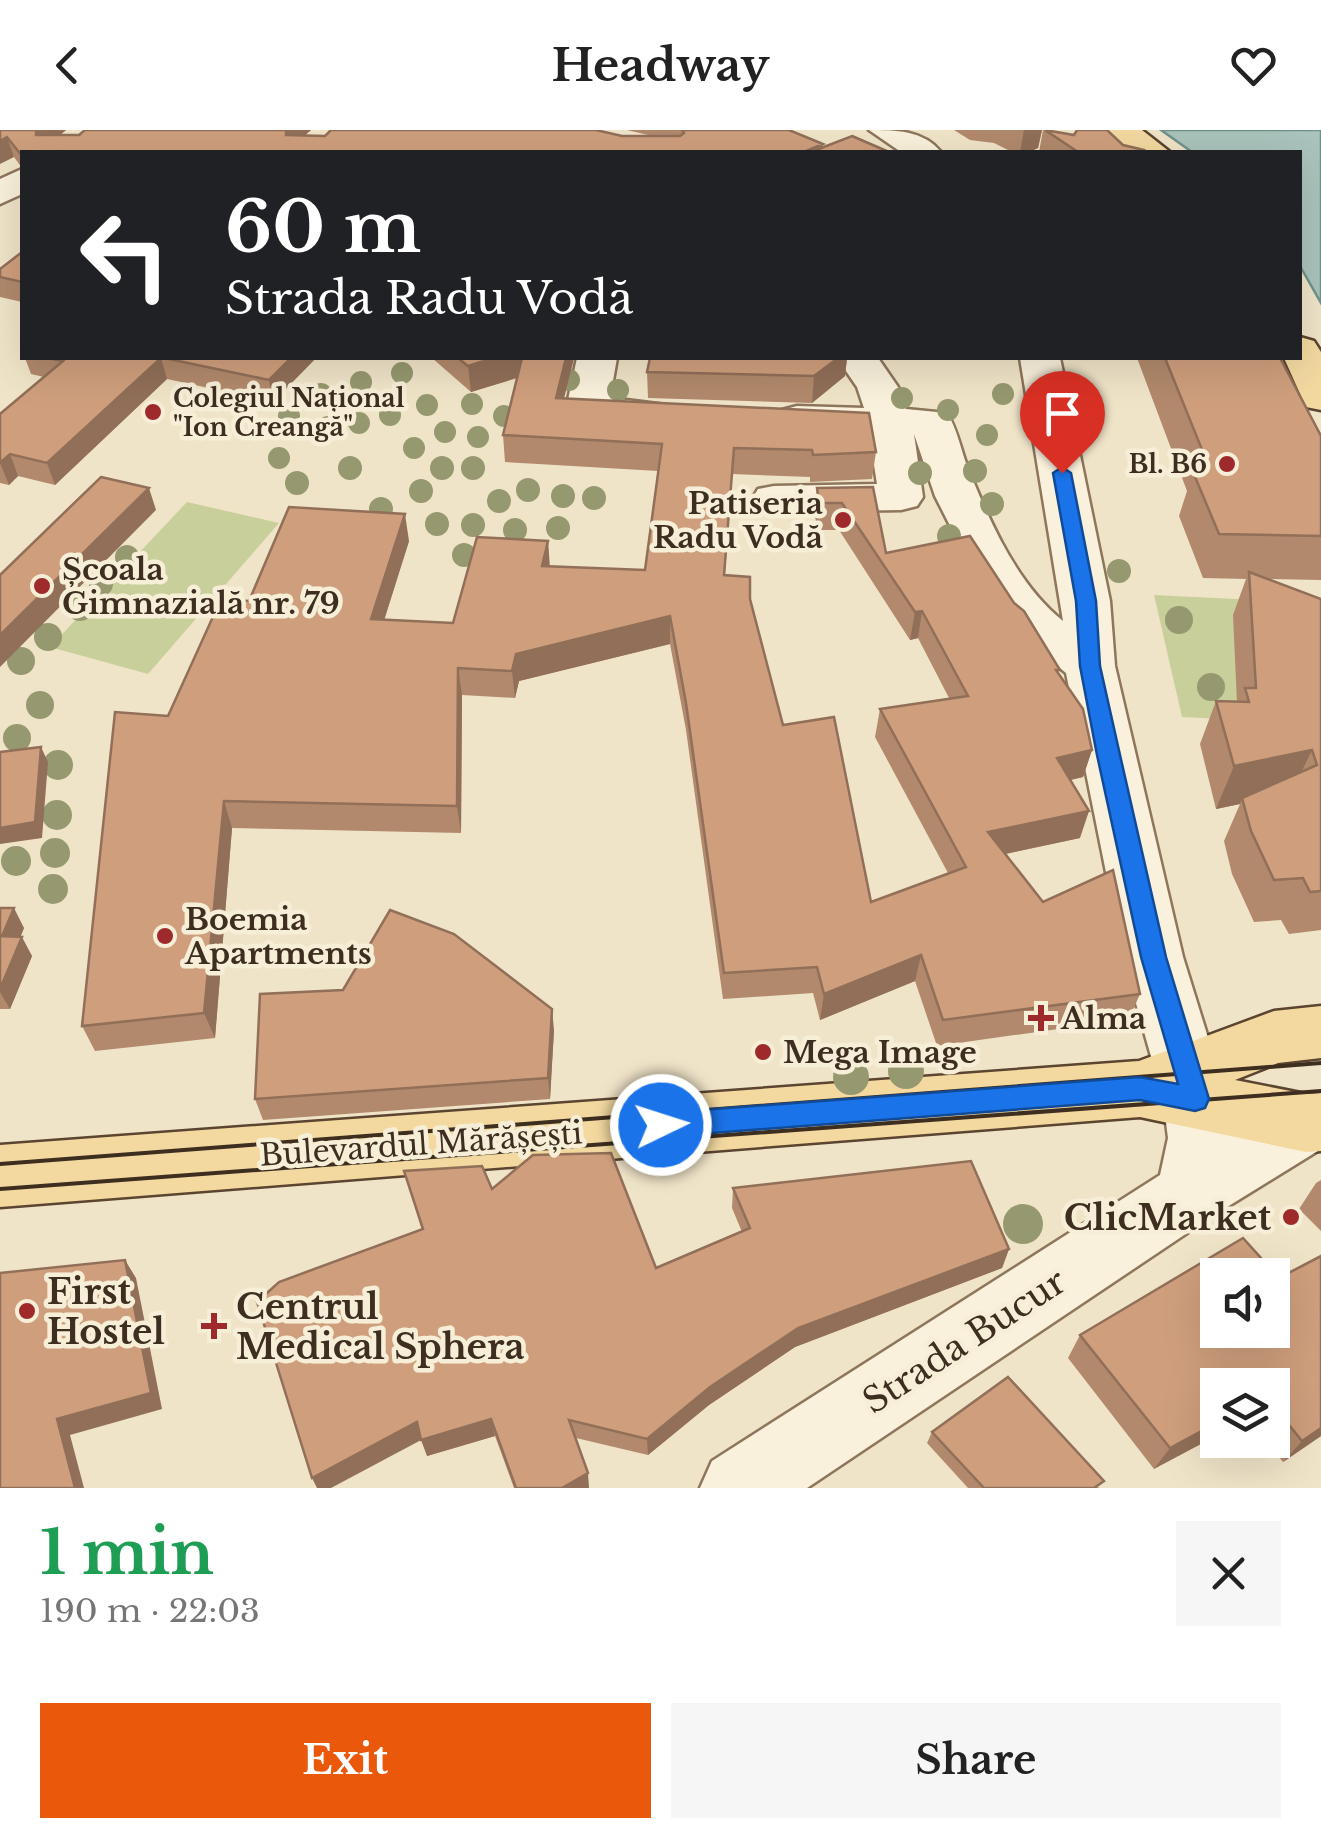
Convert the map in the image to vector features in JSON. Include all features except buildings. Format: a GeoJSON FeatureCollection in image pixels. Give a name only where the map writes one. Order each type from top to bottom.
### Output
{"type":"FeatureCollection","features":[{"type":"Feature","properties":{"kind":"main road"},"geometry":{"type":"LineString","coordinates":[[1120,130],[1150,150]]}},
{"type":"Feature","properties":{"kind":"main road"},"geometry":{"type":"LineString","coordinates":[[1302,354],[1321,398]]}},
{"type":"Feature","properties":{"kind":"main road","name":"Bulevardul Mărășești"},"geometry":{"type":"LineString","coordinates":[[1174,1086],[1274,1037],[1321,1032]]}},
{"type":"Feature","properties":{"kind":"main road","name":"Bulevardul Mărășești"},"geometry":{"type":"LineString","coordinates":[[0,1176],[1174,1086],[1314,1123]]}},
{"type":"Feature","properties":{"kind":"street"},"geometry":{"type":"LineString","coordinates":[[885,130],[920,150]]}},
{"type":"Feature","properties":{"kind":"street"},"geometry":{"type":"LineString","coordinates":[[596,360],[587,409],[695,416]]}},
{"type":"Feature","properties":{"kind":"street"},"geometry":{"type":"LineString","coordinates":[[774,498],[901,497],[888,422],[876,388],[858,360]]}},
{"type":"Feature","properties":{"kind":"street"},"geometry":{"type":"LineString","coordinates":[[1040,360],[1086,601],[1090,666],[1153,957],[1174,1086],[1201,1138],[1190,1193]]}},
{"type":"Feature","properties":{"kind":"street"},"geometry":{"type":"LineString","coordinates":[[753,417],[932,422],[936,444],[987,555],[1027,616],[1090,666]]}},
{"type":"Feature","properties":{"kind":"street","name":"Strada Bucur"},"geometry":{"type":"LineString","coordinates":[[739,1488],[1190,1193],[1314,1123]]}},
{"type":"Feature","properties":{"kind":"green space"},"geometry":{"type":"Polygon","coordinates":[[[187,502],[279,523],[148,674],[50,647],[187,502]]]}},
{"type":"Feature","properties":{"kind":"green space"},"geometry":{"type":"Polygon","coordinates":[[[1154,595],[1321,603],[1321,724],[1182,717],[1154,595]]]}},
{"type":"Feature","properties":{"kind":"water"},"geometry":{"type":"Polygon","coordinates":[[[1161,130],[1321,130],[1321,303],[1302,270],[1302,150],[1189,150],[1161,130]]]}},
{"type":"Feature","properties":{"kind":"tram line"},"geometry":{"type":"LineString","coordinates":[[0,1164],[1321,1063]]}},
{"type":"Feature","properties":{"kind":"tram line"},"geometry":{"type":"LineString","coordinates":[[0,1189],[1321,1091]]}},
{"type":"Feature","properties":{"kind":"place","name":"Colegiul Național \"Ion Creangă\""},"geometry":{"type":"Point","coordinates":[153,412]}},
{"type":"Feature","properties":{"kind":"place","name":"Bl. B6"},"geometry":{"type":"Point","coordinates":[1227,464]}},
{"type":"Feature","properties":{"kind":"place","name":"Patiseria Radu Vodă"},"geometry":{"type":"Point","coordinates":[843,520]}},
{"type":"Feature","properties":{"kind":"place","name":"Școala Gimnazială nr. 79"},"geometry":{"type":"Point","coordinates":[42,586]}},
{"type":"Feature","properties":{"kind":"place","name":"Boemia Apartments"},"geometry":{"type":"Point","coordinates":[165,936]}},
{"type":"Feature","properties":{"kind":"place","name":"Alma"},"geometry":{"type":"Point","coordinates":[1041,1018]}},
{"type":"Feature","properties":{"kind":"place","name":"Mega Image"},"geometry":{"type":"Point","coordinates":[763,1052]}},
{"type":"Feature","properties":{"kind":"place","name":"ClicMarket"},"geometry":{"type":"Point","coordinates":[1291,1217]}},
{"type":"Feature","properties":{"kind":"place","name":"First Hostel"},"geometry":{"type":"Point","coordinates":[27,1311]}},
{"type":"Feature","properties":{"kind":"place","name":"Centrul Medical Sphera"},"geometry":{"type":"Point","coordinates":[214,1326]}},
{"type":"Feature","properties":{"kind":"route"},"geometry":{"type":"LineString","coordinates":[[661,1125],[1140,1089],[1195,1099],[1153,957],[1108,755],[1090,666],[1086,601],[1062,473]]}}]}
